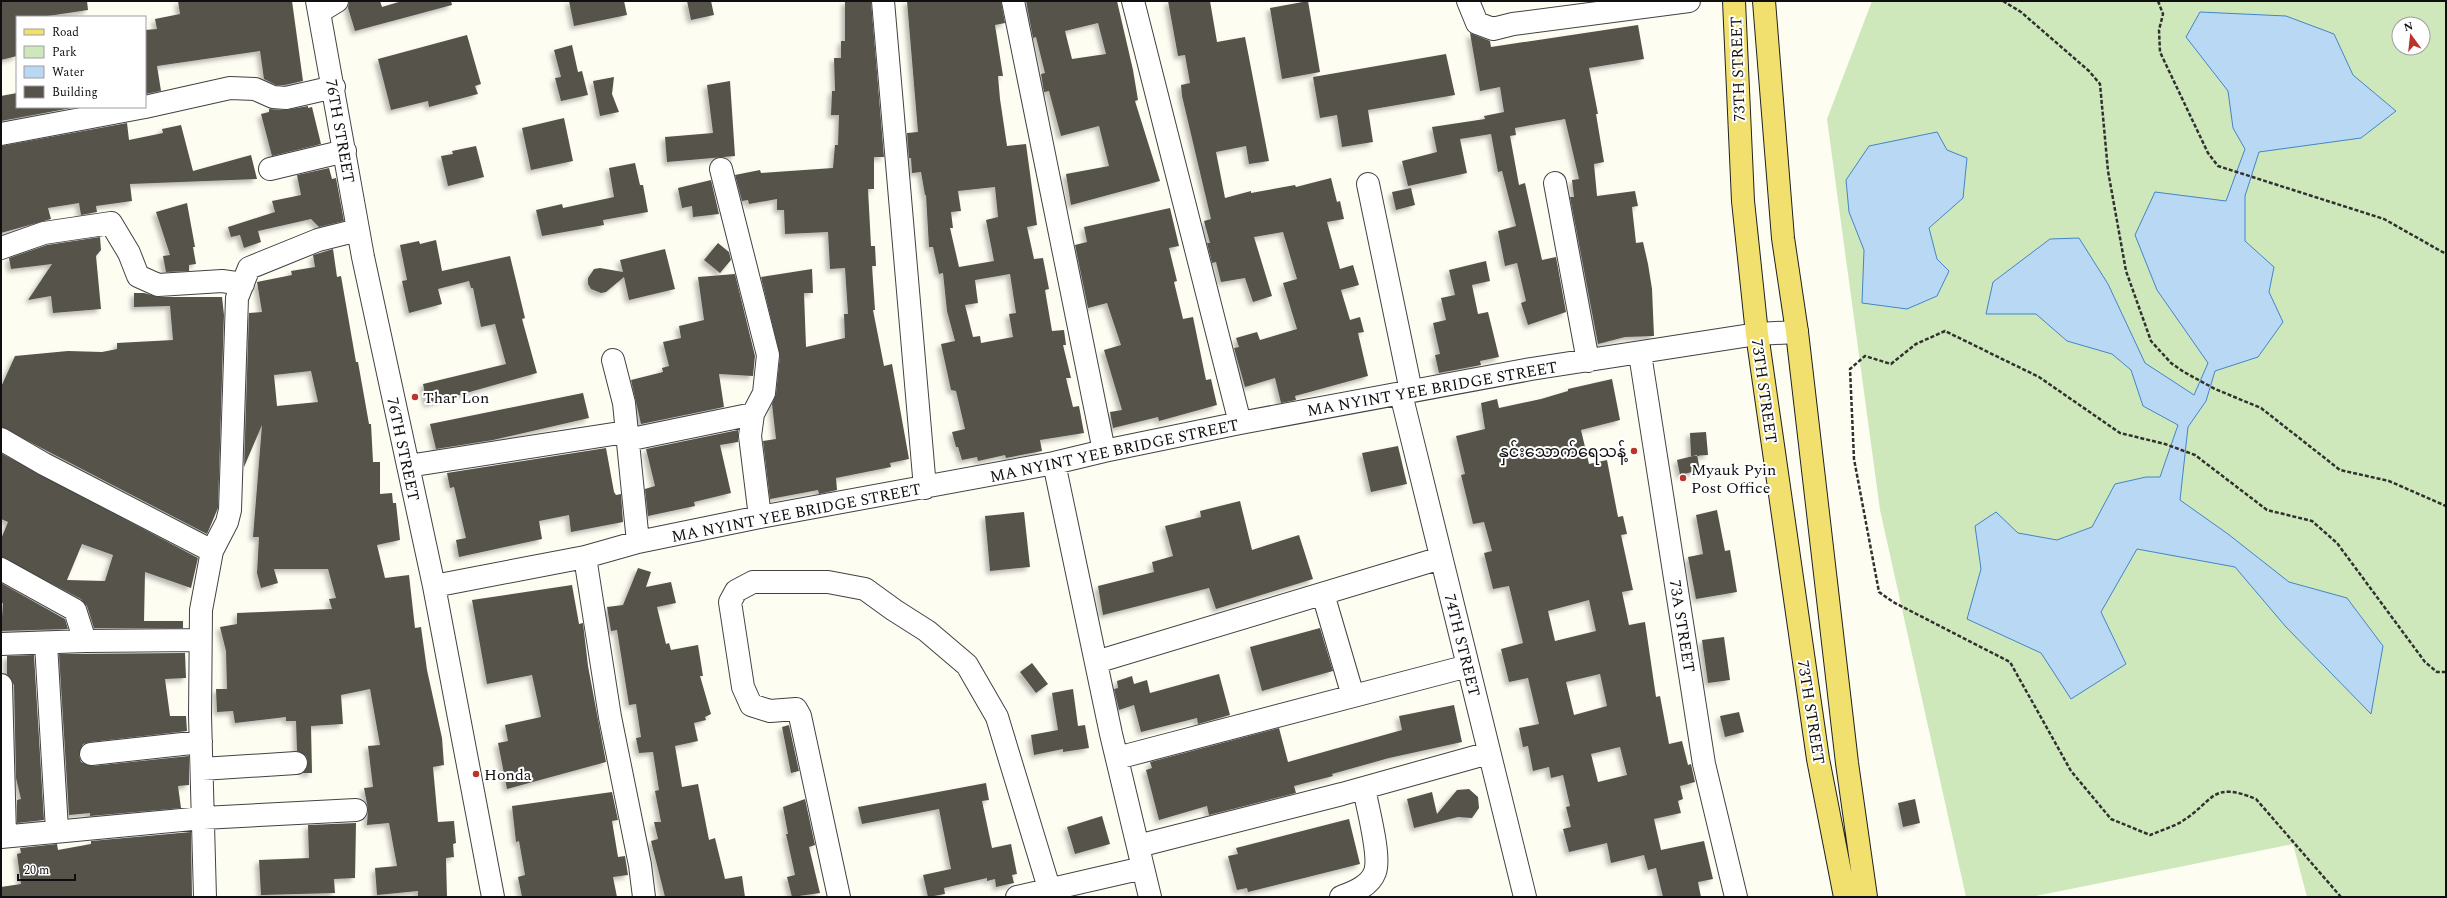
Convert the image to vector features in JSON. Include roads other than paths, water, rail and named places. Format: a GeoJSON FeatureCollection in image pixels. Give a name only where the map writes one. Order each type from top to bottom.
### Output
{"type":"FeatureCollection","features":[{"type":"Feature","properties":{"kind":"main road","name":"73TH STREET"},"geometry":{"type":"LineString","coordinates":[[1734,1],[1743,201],[1757,334],[1818,759],[1844,897]]}},
{"type":"Feature","properties":{"kind":"main road","name":"73TH STREET"},"geometry":{"type":"LineString","coordinates":[[1764,1],[1783,238],[1797,332],[1847,763],[1866,897]]}},
{"type":"Feature","properties":{"kind":"street"},"geometry":{"type":"LineString","coordinates":[[883,1],[925,488]]}},
{"type":"Feature","properties":{"kind":"street"},"geometry":{"type":"LineString","coordinates":[[1013,1],[1104,451]]}},
{"type":"Feature","properties":{"kind":"street"},"geometry":{"type":"LineString","coordinates":[[1133,1],[1240,423]]}},
{"type":"Feature","properties":{"kind":"street"},"geometry":{"type":"LineString","coordinates":[[1468,1],[1477,23],[1493,29],[1513,24],[1680,2]]}},
{"type":"Feature","properties":{"kind":"street","name":"76TH STREET"},"geometry":{"type":"LineString","coordinates":[[324,5],[334,87],[358,230],[434,586],[493,897]]}},
{"type":"Feature","properties":{"kind":"street"},"geometry":{"type":"LineString","coordinates":[[146,107],[230,88],[255,89],[273,97],[286,98],[334,87]]}},
{"type":"Feature","properties":{"kind":"street"},"geometry":{"type":"LineString","coordinates":[[1,134],[140,108]]}},
{"type":"Feature","properties":{"kind":"street"},"geometry":{"type":"LineString","coordinates":[[270,169],[344,151]]}},
{"type":"Feature","properties":{"kind":"street"},"geometry":{"type":"LineString","coordinates":[[721,169],[768,355],[764,393],[753,414],[750,436],[760,517]]}},
{"type":"Feature","properties":{"kind":"street"},"geometry":{"type":"LineString","coordinates":[[1555,183],[1588,361]]}},
{"type":"Feature","properties":{"kind":"street","name":"74TH STREET"},"geometry":{"type":"LineString","coordinates":[[1368,184],[1406,392],[1441,558],[1525,897]]}},
{"type":"Feature","properties":{"kind":"street"},"geometry":{"type":"LineString","coordinates":[[1,248],[44,233],[111,223],[129,253],[138,276],[158,285],[222,281],[243,284]]}},
{"type":"Feature","properties":{"kind":"street"},"geometry":{"type":"LineString","coordinates":[[205,897],[201,742],[201,610],[212,551],[227,522],[230,510],[237,298],[249,268],[318,240],[358,230]]}},
{"type":"Feature","properties":{"kind":"street","name":"MA NYINT YEE BRIDGE STREET"},"geometry":{"type":"LineString","coordinates":[[434,586],[585,558],[638,542],[760,517],[1054,464],[1104,451],[1240,423],[1406,392],[1757,334],[1797,332]]}},
{"type":"Feature","properties":{"kind":"street","name":"73A STREET"},"geometry":{"type":"LineString","coordinates":[[1640,354],[1704,764],[1736,897]]}},
{"type":"Feature","properties":{"kind":"street"},"geometry":{"type":"LineString","coordinates":[[613,360],[624,403],[638,542]]}},
{"type":"Feature","properties":{"kind":"street"},"geometry":{"type":"LineString","coordinates":[[408,466],[627,436],[753,414]]}},
{"type":"Feature","properties":{"kind":"street"},"geometry":{"type":"LineString","coordinates":[[1,439],[44,464],[212,551]]}},
{"type":"Feature","properties":{"kind":"street"},"geometry":{"type":"LineString","coordinates":[[1054,464],[1117,758],[1150,897]]}},
{"type":"Feature","properties":{"kind":"street"},"geometry":{"type":"LineString","coordinates":[[585,558],[610,717],[640,866],[644,897]]}},
{"type":"Feature","properties":{"kind":"street"},"geometry":{"type":"LineString","coordinates":[[1096,662],[1441,558]]}},
{"type":"Feature","properties":{"kind":"street"},"geometry":{"type":"LineString","coordinates":[[1,569],[75,610],[85,641]]}},
{"type":"Feature","properties":{"kind":"street"},"geometry":{"type":"LineString","coordinates":[[839,897],[800,716],[796,709],[770,711],[751,705],[743,687],[730,602],[736,591],[753,582],[828,582],[865,588],[894,610],[927,630],[967,665],[997,718],[1049,888]]}},
{"type":"Feature","properties":{"kind":"street"},"geometry":{"type":"LineString","coordinates":[[1323,594],[1353,696]]}},
{"type":"Feature","properties":{"kind":"street"},"geometry":{"type":"LineString","coordinates":[[1,644],[46,644],[85,641],[200,640]]}},
{"type":"Feature","properties":{"kind":"street"},"geometry":{"type":"LineString","coordinates":[[46,644],[57,830]]}},
{"type":"Feature","properties":{"kind":"street"},"geometry":{"type":"LineString","coordinates":[[1117,758],[1468,666]]}},
{"type":"Feature","properties":{"kind":"street"},"geometry":{"type":"LineString","coordinates":[[1,685],[3,837],[57,830],[204,818],[356,810]]}},
{"type":"Feature","properties":{"kind":"street"},"geometry":{"type":"LineString","coordinates":[[91,754],[201,742]]}},
{"type":"Feature","properties":{"kind":"street"},"geometry":{"type":"LineString","coordinates":[[1138,846],[1364,788],[1489,753]]}},
{"type":"Feature","properties":{"kind":"street"},"geometry":{"type":"LineString","coordinates":[[202,769],[296,763]]}},
{"type":"Feature","properties":{"kind":"street"},"geometry":{"type":"LineString","coordinates":[[1341,897],[1366,886],[1375,871],[1376,851],[1364,788]]}},
{"type":"Feature","properties":{"kind":"street"},"geometry":{"type":"LineString","coordinates":[[1017,897],[1049,888],[1143,868]]}},
{"type":"Feature","properties":{"kind":"water"},"geometry":{"type":"Polygon","coordinates":[[[2200,12],[2286,16],[2334,34],[2353,75],[2396,111],[2361,138],[2259,152],[2245,196],[2245,241],[2274,267],[2269,292],[2283,322],[2258,357],[2215,371],[2206,401],[2188,427],[2180,500],[2228,534],[2289,582],[2347,598],[2383,646],[2371,714],[2286,627],[2235,567],[2137,549],[2101,612],[2126,664],[2071,699],[2041,653],[1967,619],[1981,569],[1975,526],[1996,512],[2018,533],[2057,540],[2092,527],[2115,484],[2146,477],[2160,477],[2178,425],[2143,406],[2131,370],[2112,354],[2067,341],[2036,314],[1986,314],[1993,282],[2050,239],[2079,238],[2108,284],[2145,363],[2194,395],[2208,363],[2157,290],[2135,235],[2155,192],[2226,201],[2245,149],[2233,128],[2228,91],[2186,37],[2200,12]]]}},
{"type":"Feature","properties":{"kind":"water"},"geometry":{"type":"Polygon","coordinates":[[[1937,132],[1947,150],[1967,158],[1963,198],[1929,228],[1937,259],[1949,271],[1937,296],[1907,309],[1862,303],[1864,250],[1849,212],[1846,180],[1869,146],[1937,132]]]}},
{"type":"Feature","properties":{"kind":"place","name":"Thar Lon"},"geometry":{"type":"Point","coordinates":[415,397]}},
{"type":"Feature","properties":{"kind":"place","name":"နှင်းသောက်ရေသန့်"},"geometry":{"type":"Point","coordinates":[1634,451]}},
{"type":"Feature","properties":{"kind":"place","name":"Myauk Pyin Post Office"},"geometry":{"type":"Point","coordinates":[1683,478]}},
{"type":"Feature","properties":{"kind":"place","name":"Honda"},"geometry":{"type":"Point","coordinates":[476,774]}}]}
